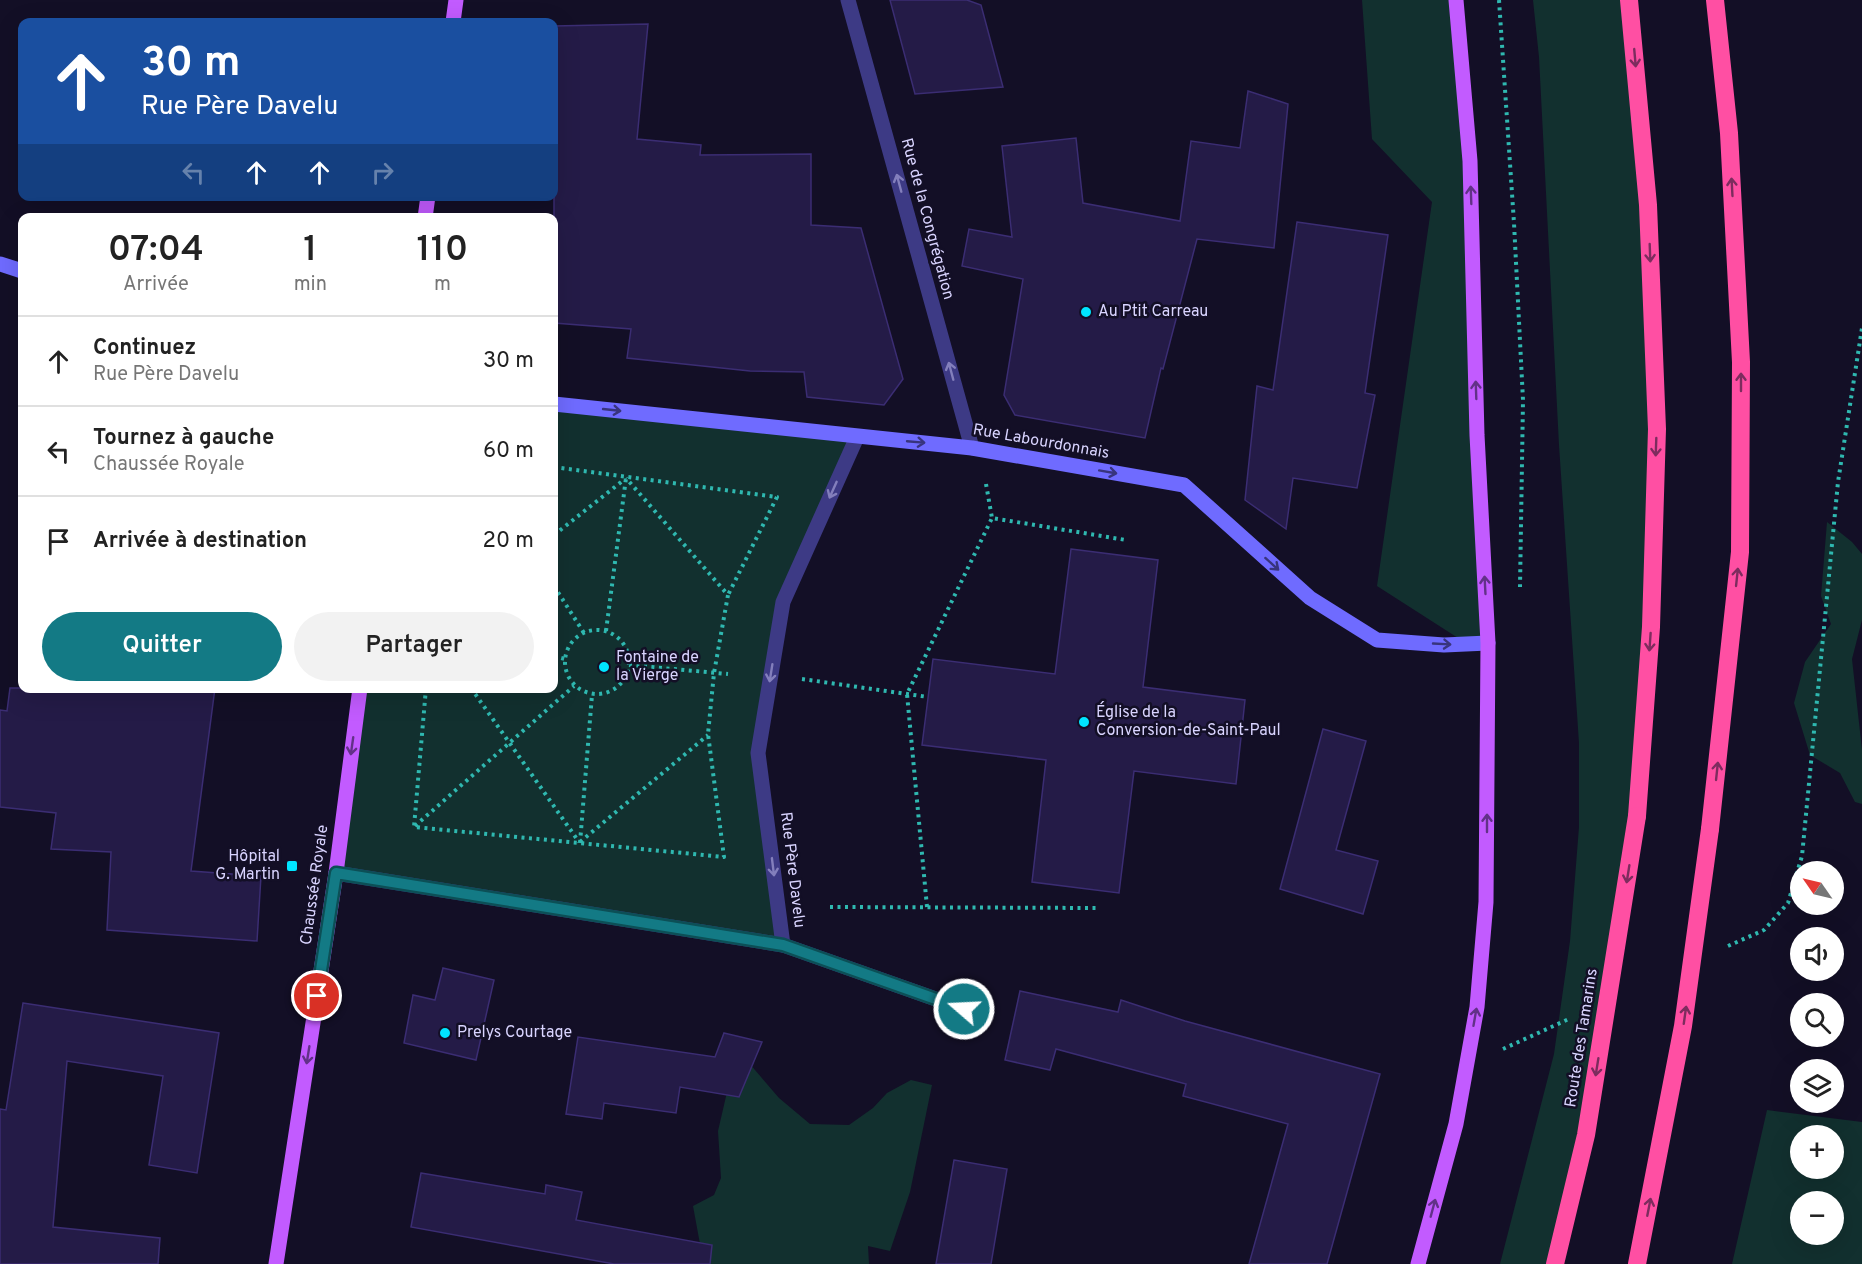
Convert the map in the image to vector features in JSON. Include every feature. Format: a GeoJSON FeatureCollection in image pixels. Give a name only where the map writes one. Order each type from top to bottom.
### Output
{"type":"FeatureCollection","features":[{"type":"Feature","properties":{"kind":"highway","name":"Route des Tamarins"},"geometry":{"type":"LineString","coordinates":[[1555,1264],[1586,1135],[1637,816],[1651,627],[1657,429],[1648,205],[1629,0]]}},
{"type":"Feature","properties":{"kind":"highway"},"geometry":{"type":"LineString","coordinates":[[1637,1264],[1683,1026],[1710,829],[1740,552],[1741,374],[1729,133],[1715,0]]}},
{"type":"Feature","properties":{"kind":"main road"},"geometry":{"type":"LineString","coordinates":[[454,18],[456,0]]}},
{"type":"Feature","properties":{"kind":"main road"},"geometry":{"type":"LineString","coordinates":[[1418,1264],[1456,1124],[1476,1007],[1486,903],[1488,643],[1477,423],[1470,161],[1456,0]]}},
{"type":"Feature","properties":{"kind":"main road","name":"Chaussée Royale"},"geometry":{"type":"LineString","coordinates":[[276,1264],[336,873],[359,693]]}},
{"type":"Feature","properties":{"kind":"street","name":"Rue de la Congrégation"},"geometry":{"type":"LineString","coordinates":[[849,0],[972,448]]}},
{"type":"Feature","properties":{"kind":"street"},"geometry":{"type":"LineString","coordinates":[[0,264],[18,270]]}},
{"type":"Feature","properties":{"kind":"street","name":"Rue Labourdonnais"},"geometry":{"type":"LineString","coordinates":[[558,404],[972,448],[1184,485],[1310,598],[1377,640],[1469,645],[1488,643]]}},
{"type":"Feature","properties":{"kind":"street","name":"Rue Père Davelu"},"geometry":{"type":"LineString","coordinates":[[336,873],[783,945],[758,753],[783,602],[857,437]]}},
{"type":"Feature","properties":{"kind":"street"},"geometry":{"type":"LineString","coordinates":[[783,945],[964,1009]]}},
{"type":"Feature","properties":{"kind":"path"},"geometry":{"type":"LineString","coordinates":[[1720,950],[1764,930],[1788,903],[1802,856],[1838,482],[1862,328]]}},
{"type":"Feature","properties":{"kind":"path"},"geometry":{"type":"LineString","coordinates":[[414,827],[724,856],[708,734],[714,673],[728,595],[777,497],[558,468]]}},
{"type":"Feature","properties":{"kind":"path"},"geometry":{"type":"LineString","coordinates":[[558,532],[626,478]]}},
{"type":"Feature","properties":{"kind":"path"},"geometry":{"type":"LineString","coordinates":[[626,478],[728,595]]}},
{"type":"Feature","properties":{"kind":"path"},"geometry":{"type":"LineString","coordinates":[[606,631],[626,478]]}},
{"type":"Feature","properties":{"kind":"path"},"geometry":{"type":"LineString","coordinates":[[927,908],[907,694],[992,518],[985,478]]}},
{"type":"Feature","properties":{"kind":"path"},"geometry":{"type":"LineString","coordinates":[[992,518],[1126,540]]}},
{"type":"Feature","properties":{"kind":"path"},"geometry":{"type":"LineString","coordinates":[[558,592],[584,633]]}},
{"type":"Feature","properties":{"kind":"path"},"geometry":{"type":"LineString","coordinates":[[595,630],[606,631],[617,636],[624,644],[629,665],[627,677],[612,692],[602,695],[592,694],[574,686],[564,669],[567,648],[574,639],[584,633],[595,630]]}},
{"type":"Feature","properties":{"kind":"path"},"geometry":{"type":"LineString","coordinates":[[558,657],[565,659]]}},
{"type":"Feature","properties":{"kind":"path"},"geometry":{"type":"LineString","coordinates":[[629,665],[728,674]]}},
{"type":"Feature","properties":{"kind":"path"},"geometry":{"type":"LineString","coordinates":[[793,677],[928,697]]}},
{"type":"Feature","properties":{"kind":"path"},"geometry":{"type":"LineString","coordinates":[[414,827],[574,686]]}},
{"type":"Feature","properties":{"kind":"path"},"geometry":{"type":"LineString","coordinates":[[414,827],[426,693]]}},
{"type":"Feature","properties":{"kind":"path"},"geometry":{"type":"LineString","coordinates":[[474,693],[580,843]]}},
{"type":"Feature","properties":{"kind":"path"},"geometry":{"type":"LineString","coordinates":[[580,843],[592,694]]}},
{"type":"Feature","properties":{"kind":"path"},"geometry":{"type":"LineString","coordinates":[[580,843],[708,734]]}},
{"type":"Feature","properties":{"kind":"path"},"geometry":{"type":"LineString","coordinates":[[830,907],[1099,908]]}},
{"type":"Feature","properties":{"kind":"path"},"geometry":{"type":"LineString","coordinates":[[1503,1049],[1579,1014]]}},
{"type":"Feature","properties":{"kind":"green space"},"geometry":{"type":"Polygon","coordinates":[[[1362,0],[1456,0],[1488,643],[1469,645],[1377,586],[1432,202],[1372,139],[1362,0]]]}},
{"type":"Feature","properties":{"kind":"green space"},"geometry":{"type":"Polygon","coordinates":[[[1533,0],[1629,0],[1657,429],[1637,816],[1555,1264],[1500,1264],[1554,1054],[1570,941],[1579,827],[1579,743],[1559,445],[1539,57],[1533,0]]]}},
{"type":"Feature","properties":{"kind":"green space"},"geometry":{"type":"Polygon","coordinates":[[[558,404],[857,437],[783,602],[758,753],[783,945],[336,873],[359,693],[558,693],[558,404]]]}},
{"type":"Feature","properties":{"kind":"green space"},"geometry":{"type":"Polygon","coordinates":[[[1827,522],[1852,542],[1862,554],[1862,620],[1852,659],[1862,750],[1862,804],[1855,802],[1840,773],[1810,755],[1794,703],[1805,662],[1831,624],[1821,596],[1827,522]]]}},
{"type":"Feature","properties":{"kind":"green space"},"geometry":{"type":"Polygon","coordinates":[[[737,1049],[779,1098],[810,1124],[849,1125],[873,1108],[887,1093],[911,1080],[932,1085],[910,1192],[890,1251],[868,1246],[869,1264],[697,1264],[700,1244],[693,1206],[714,1195],[721,1178],[718,1131],[737,1049]]]}},
{"type":"Feature","properties":{"kind":"green space"},"geometry":{"type":"Polygon","coordinates":[[[1767,1110],[1862,1122],[1862,1264],[1732,1264],[1767,1110]]]}},
{"type":"Feature","properties":{"kind":"building"},"geometry":{"type":"Polygon","coordinates":[[[890,0],[967,0],[981,5],[1003,87],[915,94],[890,0]]]}},
{"type":"Feature","properties":{"kind":"building"},"geometry":{"type":"Polygon","coordinates":[[[648,24],[637,139],[701,145],[700,155],[811,154],[811,225],[861,228],[903,379],[884,405],[807,397],[804,372],[750,371],[627,358],[631,329],[558,323],[558,213],[554,213],[554,201],[558,201],[558,26],[648,24]]]}},
{"type":"Feature","properties":{"kind":"building"},"geometry":{"type":"Polygon","coordinates":[[[1248,91],[1288,104],[1274,248],[1197,239],[1163,369],[1161,368],[1145,438],[1015,415],[1004,395],[1023,279],[962,266],[969,229],[1012,237],[1002,146],[1076,138],[1083,203],[1180,221],[1191,141],[1240,148],[1248,91]]]}},
{"type":"Feature","properties":{"kind":"building"},"geometry":{"type":"Polygon","coordinates":[[[1297,222],[1388,235],[1365,393],[1375,395],[1357,488],[1293,478],[1286,529],[1245,500],[1257,386],[1273,390],[1297,222]]]}},
{"type":"Feature","properties":{"kind":"building","name":"Église de la Conversion-de-Saint-Paul"},"geometry":{"type":"Polygon","coordinates":[[[1071,549],[1158,560],[1143,687],[1245,700],[1236,784],[1134,771],[1119,893],[1032,882],[1046,760],[922,745],[933,659],[1055,674],[1071,549]]]}},
{"type":"Feature","properties":{"kind":"building"},"geometry":{"type":"Polygon","coordinates":[[[10,688],[18,688],[18,693],[214,693],[191,871],[261,876],[257,941],[107,930],[111,852],[51,849],[56,813],[0,807],[0,710],[7,711],[10,688]]]}},
{"type":"Feature","properties":{"kind":"building"},"geometry":{"type":"Polygon","coordinates":[[[1323,729],[1366,741],[1336,850],[1378,861],[1363,914],[1280,889],[1323,729]]]}},
{"type":"Feature","properties":{"kind":"building"},"geometry":{"type":"Polygon","coordinates":[[[443,968],[494,980],[476,1060],[404,1043],[413,995],[435,1000],[443,968]]]}},
{"type":"Feature","properties":{"kind":"building"},"geometry":{"type":"Polygon","coordinates":[[[1020,991],[1118,1012],[1121,1000],[1185,1021],[1380,1074],[1327,1264],[1249,1264],[1288,1124],[1183,1096],[1186,1084],[1056,1049],[1050,1070],[1005,1060],[1020,991]]]}},
{"type":"Feature","properties":{"kind":"building"},"geometry":{"type":"Polygon","coordinates":[[[23,1003],[219,1033],[197,1173],[149,1165],[163,1076],[67,1061],[53,1227],[160,1238],[158,1264],[0,1264],[0,1109],[6,1110],[23,1003]]]}},
{"type":"Feature","properties":{"kind":"building"},"geometry":{"type":"Polygon","coordinates":[[[724,1033],[762,1042],[739,1097],[680,1087],[676,1113],[604,1103],[602,1119],[566,1114],[578,1037],[715,1057],[724,1033]]]}},
{"type":"Feature","properties":{"kind":"building"},"geometry":{"type":"Polygon","coordinates":[[[954,1160],[1007,1169],[991,1264],[936,1264],[954,1160]]]}},
{"type":"Feature","properties":{"kind":"building"},"geometry":{"type":"Polygon","coordinates":[[[421,1173],[545,1194],[546,1185],[582,1192],[576,1220],[712,1245],[710,1264],[614,1264],[411,1227],[421,1173]]]}},
{"type":"Feature","properties":{"kind":"place","name":"Au Ptit Carreau"},"geometry":{"type":"Point","coordinates":[1086,312]}},
{"type":"Feature","properties":{"kind":"place","name":"Fontaine de la Vierge"},"geometry":{"type":"Point","coordinates":[604,667]}},
{"type":"Feature","properties":{"kind":"place","name":"Église de la Conversion-de-Saint-Paul"},"geometry":{"type":"Point","coordinates":[1084,722]}},
{"type":"Feature","properties":{"kind":"place","name":"Hôpital G. Martin"},"geometry":{"type":"Point","coordinates":[292,866]}},
{"type":"Feature","properties":{"kind":"place","name":"Prelys Courtage"},"geometry":{"type":"Point","coordinates":[445,1033]}},
{"type":"Feature","properties":{"kind":"route"},"geometry":{"type":"LineString","coordinates":[[317,996],[336,873],[783,945],[964,1009]]}}]}
